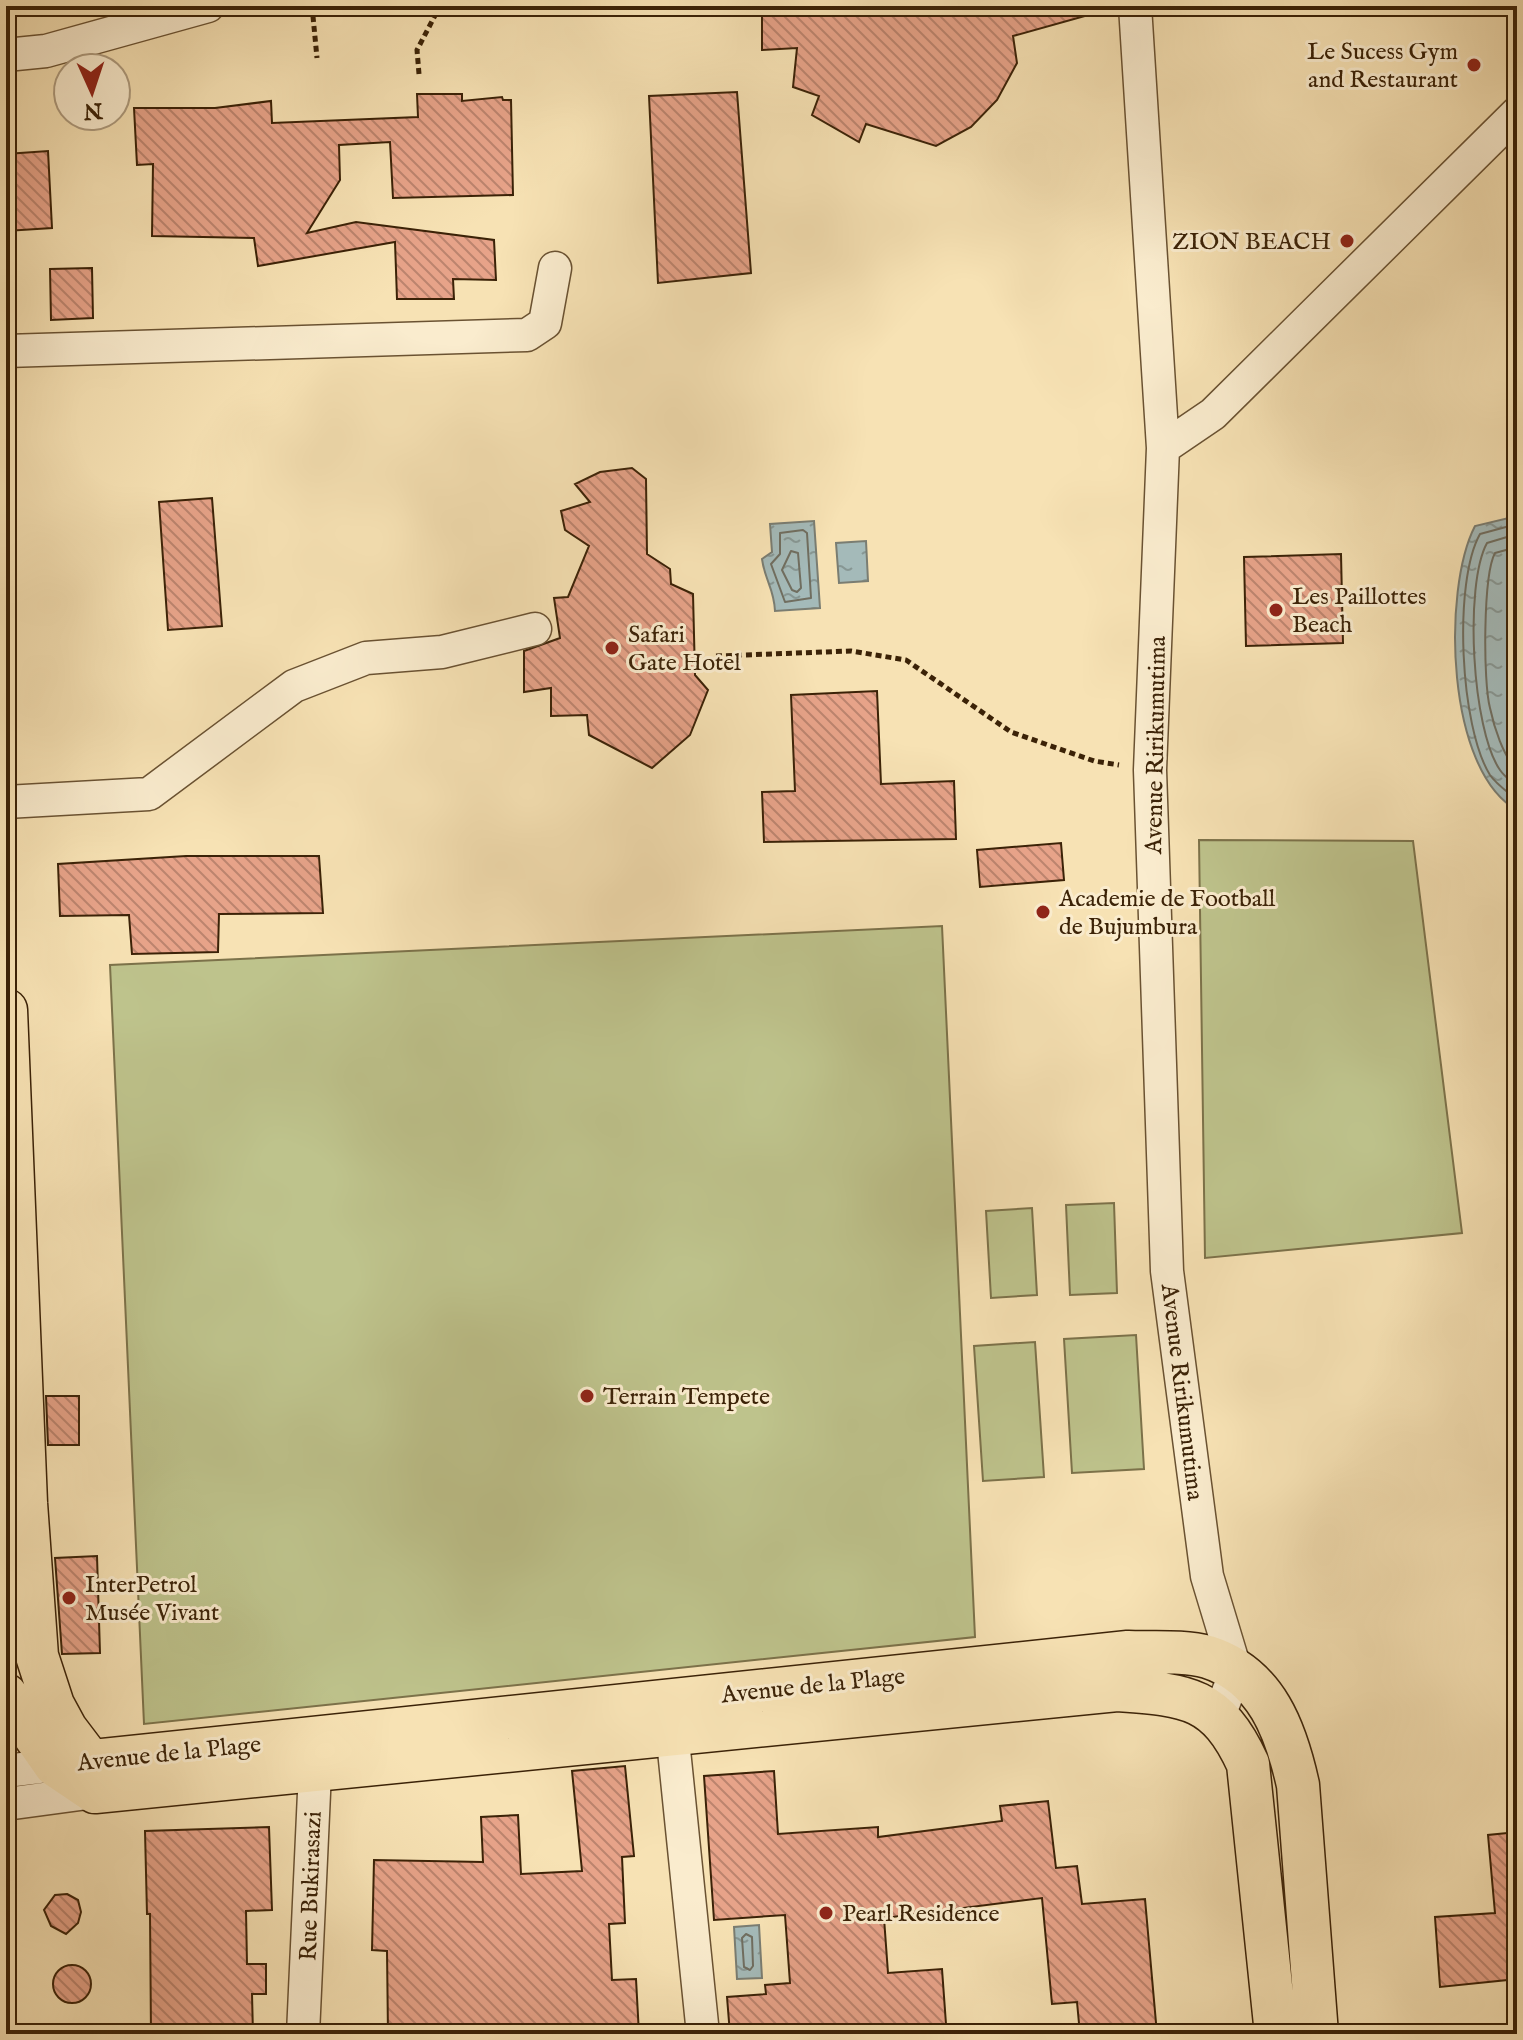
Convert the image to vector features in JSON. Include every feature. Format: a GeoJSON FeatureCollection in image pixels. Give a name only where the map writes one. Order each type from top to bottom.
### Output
{"type":"FeatureCollection","features":[{"type":"Feature","properties":{"kind":"main road"},"geometry":{"type":"LineString","coordinates":[[6,1010],[16,1504],[37,1656],[53,1705],[91,1777]]}},
{"type":"Feature","properties":{"kind":"main road","name":"Avenue de la Plage"},"geometry":{"type":"LineString","coordinates":[[91,1777],[671,1717],[1128,1652],[1207,1657],[1236,1672],[1263,1693],[1277,1715],[1295,1772],[1317,2034]]}},
{"type":"Feature","properties":{"kind":"main road","name":"Avenue de la Plage"},"geometry":{"type":"LineString","coordinates":[[671,1717],[1117,1690],[1158,1693],[1193,1701],[1219,1715]]}},
{"type":"Feature","properties":{"kind":"main road"},"geometry":{"type":"LineString","coordinates":[[6,1695],[91,1777]]}},
{"type":"Feature","properties":{"kind":"main road"},"geometry":{"type":"LineString","coordinates":[[1219,1715],[1234,1734],[1248,1764],[1276,2034]]}},
{"type":"Feature","properties":{"kind":"street"},"geometry":{"type":"LineString","coordinates":[[6,55],[46,51],[208,6]]}},
{"type":"Feature","properties":{"kind":"street","name":"Avenue Ririkumutima"},"geometry":{"type":"LineString","coordinates":[[1135,6],[1163,448],[1150,770],[1167,1271],[1174,1345],[1207,1576],[1236,1672]]}},
{"type":"Feature","properties":{"kind":"street"},"geometry":{"type":"LineString","coordinates":[[1163,448],[1213,414],[1517,113]]}},
{"type":"Feature","properties":{"kind":"street"},"geometry":{"type":"LineString","coordinates":[[6,351],[527,335],[545,323],[555,268]]}},
{"type":"Feature","properties":{"kind":"street"},"geometry":{"type":"LineString","coordinates":[[6,802],[149,794],[294,686],[366,658],[442,652],[535,629]]}},
{"type":"Feature","properties":{"kind":"street"},"geometry":{"type":"LineString","coordinates":[[1219,1715],[1236,1672]]}},
{"type":"Feature","properties":{"kind":"street"},"geometry":{"type":"LineString","coordinates":[[671,1717],[703,2034]]}},
{"type":"Feature","properties":{"kind":"street","name":"Rue Bukirasazi"},"geometry":{"type":"LineString","coordinates":[[303,2034],[316,1754]]}},
{"type":"Feature","properties":{"kind":"street","name":"Avenue de la Plage"},"geometry":{"type":"LineString","coordinates":[[6,1771],[91,1777]]}},
{"type":"Feature","properties":{"kind":"street","name":"Avenue de la Plage"},"geometry":{"type":"LineString","coordinates":[[6,1804],[91,1777]]}},
{"type":"Feature","properties":{"kind":"path"},"geometry":{"type":"LineString","coordinates":[[312,6],[317,58]]}},
{"type":"Feature","properties":{"kind":"path"},"geometry":{"type":"LineString","coordinates":[[419,74],[417,50],[440,6]]}},
{"type":"Feature","properties":{"kind":"path"},"geometry":{"type":"LineString","coordinates":[[716,656],[851,651],[906,660],[1011,732],[1094,761],[1150,770]]}},
{"type":"Feature","properties":{"kind":"green space"},"geometry":{"type":"Polygon","coordinates":[[[1199,840],[1413,841],[1462,1233],[1205,1258],[1199,840]]]}},
{"type":"Feature","properties":{"kind":"green space"},"geometry":{"type":"Polygon","coordinates":[[[942,926],[975,1637],[144,1724],[110,965],[942,926]]]}},
{"type":"Feature","properties":{"kind":"green space"},"geometry":{"type":"Polygon","coordinates":[[[1114,1203],[1117,1293],[1070,1295],[1066,1205],[1114,1203]]]}},
{"type":"Feature","properties":{"kind":"green space"},"geometry":{"type":"Polygon","coordinates":[[[1032,1208],[1037,1295],[991,1298],[986,1211],[1032,1208]]]}},
{"type":"Feature","properties":{"kind":"green space"},"geometry":{"type":"Polygon","coordinates":[[[1136,1335],[1144,1469],[1072,1473],[1064,1339],[1136,1335]]]}},
{"type":"Feature","properties":{"kind":"green space"},"geometry":{"type":"Polygon","coordinates":[[[1035,1342],[1044,1477],[983,1481],[974,1346],[1035,1342]]]}},
{"type":"Feature","properties":{"kind":"water"},"geometry":{"type":"Polygon","coordinates":[[[1517,516],[1517,810],[1493,789],[1476,758],[1464,720],[1457,677],[1455,634],[1464,555],[1475,526],[1517,516]]]}},
{"type":"Feature","properties":{"kind":"water"},"geometry":{"type":"Polygon","coordinates":[[[814,521],[820,608],[775,611],[762,559],[772,552],[770,524],[814,521]]]}},
{"type":"Feature","properties":{"kind":"water"},"geometry":{"type":"Polygon","coordinates":[[[866,541],[868,581],[839,583],[836,543],[866,541]]]}},
{"type":"Feature","properties":{"kind":"water"},"geometry":{"type":"Polygon","coordinates":[[[759,1925],[762,1978],[737,1979],[734,1927],[759,1925]]]}},
{"type":"Feature","properties":{"kind":"building"},"geometry":{"type":"Polygon","coordinates":[[[762,6],[1091,6],[1092,14],[1013,36],[1017,63],[997,100],[971,127],[936,146],[866,124],[859,142],[812,115],[819,96],[793,87],[797,48],[762,50],[762,6]]]}},
{"type":"Feature","properties":{"kind":"building"},"geometry":{"type":"Polygon","coordinates":[[[737,92],[751,273],[658,283],[649,96],[737,92]]]}},
{"type":"Feature","properties":{"kind":"building"},"geometry":{"type":"Polygon","coordinates":[[[417,94],[462,94],[462,101],[502,97],[503,100],[511,100],[513,195],[393,198],[390,142],[339,145],[340,180],[307,233],[356,222],[494,240],[496,280],[453,279],[454,299],[397,299],[395,242],[258,266],[254,238],[152,236],[153,164],[137,165],[134,108],[215,108],[271,101],[272,123],[418,117],[417,94]]]}},
{"type":"Feature","properties":{"kind":"building"},"geometry":{"type":"Polygon","coordinates":[[[48,151],[52,228],[6,231],[6,154],[48,151]]]}},
{"type":"Feature","properties":{"kind":"building"},"geometry":{"type":"Polygon","coordinates":[[[92,268],[93,318],[51,320],[50,269],[92,268]]]}},
{"type":"Feature","properties":{"kind":"building"},"geometry":{"type":"Polygon","coordinates":[[[632,468],[646,479],[647,554],[670,569],[671,584],[693,594],[695,675],[708,690],[690,735],[652,768],[589,735],[587,715],[551,716],[551,688],[524,692],[524,651],[560,638],[554,598],[568,597],[589,546],[565,530],[561,511],[590,502],[575,484],[600,472],[632,468]]]}},
{"type":"Feature","properties":{"kind":"building"},"geometry":{"type":"Polygon","coordinates":[[[212,498],[222,626],[168,630],[159,502],[212,498]]]}},
{"type":"Feature","properties":{"kind":"building"},"geometry":{"type":"Polygon","coordinates":[[[1341,554],[1343,643],[1246,646],[1244,557],[1341,554]]]}},
{"type":"Feature","properties":{"kind":"building"},"geometry":{"type":"Polygon","coordinates":[[[877,691],[881,784],[954,781],[956,839],[764,842],[762,792],[795,791],[791,695],[877,691]]]}},
{"type":"Feature","properties":{"kind":"building"},"geometry":{"type":"Polygon","coordinates":[[[1061,843],[1064,880],[980,887],[977,850],[1061,843]]]}},
{"type":"Feature","properties":{"kind":"building"},"geometry":{"type":"Polygon","coordinates":[[[186,856],[319,856],[323,913],[219,914],[218,952],[132,954],[129,915],[60,916],[58,864],[186,856]]]}},
{"type":"Feature","properties":{"kind":"building"},"geometry":{"type":"Polygon","coordinates":[[[46,1396],[79,1396],[79,1445],[48,1445],[46,1396]]]}},
{"type":"Feature","properties":{"kind":"building"},"geometry":{"type":"Polygon","coordinates":[[[97,1556],[100,1653],[62,1654],[55,1558],[97,1556]]]}},
{"type":"Feature","properties":{"kind":"building"},"geometry":{"type":"Polygon","coordinates":[[[625,1766],[634,1856],[622,1857],[625,1923],[609,1924],[612,1980],[636,1979],[639,2034],[388,2034],[387,1951],[372,1950],[374,1860],[483,1862],[481,1817],[518,1815],[521,1874],[582,1871],[572,1771],[625,1766]]]}},
{"type":"Feature","properties":{"kind":"building"},"geometry":{"type":"Polygon","coordinates":[[[774,1771],[778,1834],[878,1827],[878,1837],[1002,1821],[1000,1806],[1048,1801],[1056,1868],[1077,1866],[1082,1904],[1145,1899],[1157,2034],[1080,2034],[1077,2002],[1052,2004],[1042,1898],[884,1918],[888,1973],[942,1969],[946,2024],[807,2034],[730,2034],[727,1997],[766,1994],[765,1985],[790,1983],[785,1915],[714,1920],[704,1776],[774,1771]]]}},
{"type":"Feature","properties":{"kind":"building"},"geometry":{"type":"Polygon","coordinates":[[[269,1827],[272,1910],[246,1911],[247,1964],[266,1964],[266,1994],[252,1994],[253,2034],[151,2034],[150,1914],[147,1914],[145,1831],[269,1827]]]}},
{"type":"Feature","properties":{"kind":"building"},"geometry":{"type":"Polygon","coordinates":[[[1517,1832],[1517,1979],[1440,1987],[1435,1917],[1495,1913],[1488,1835],[1517,1832]]]}},
{"type":"Feature","properties":{"kind":"building"},"geometry":{"type":"Polygon","coordinates":[[[67,1894],[78,1900],[81,1912],[78,1923],[66,1934],[51,1926],[44,1910],[55,1895],[67,1894]]]}},
{"type":"Feature","properties":{"kind":"building"},"geometry":{"type":"Polygon","coordinates":[[[72,1965],[85,1971],[91,1984],[85,1997],[72,2003],[59,1997],[53,1984],[59,1971],[72,1965]]]}},
{"type":"Feature","properties":{"kind":"place","name":"Le Sucess Gym and Restaurant"},"geometry":{"type":"Point","coordinates":[1474,65]}},
{"type":"Feature","properties":{"kind":"place","name":"ZION BEACH"},"geometry":{"type":"Point","coordinates":[1347,241]}},
{"type":"Feature","properties":{"kind":"place","name":"Les Paillottes Beach"},"geometry":{"type":"Point","coordinates":[1276,610]}},
{"type":"Feature","properties":{"kind":"place","name":"Safari Gate Hotel"},"geometry":{"type":"Point","coordinates":[612,648]}},
{"type":"Feature","properties":{"kind":"place","name":"Academie de Football de Bujumbura"},"geometry":{"type":"Point","coordinates":[1043,912]}},
{"type":"Feature","properties":{"kind":"place","name":"Terrain Tempete"},"geometry":{"type":"Point","coordinates":[587,1396]}},
{"type":"Feature","properties":{"kind":"place","name":"InterPetrol Musée Vivant"},"geometry":{"type":"Point","coordinates":[69,1598]}},
{"type":"Feature","properties":{"kind":"place","name":"Pearl Residence"},"geometry":{"type":"Point","coordinates":[826,1913]}}]}
